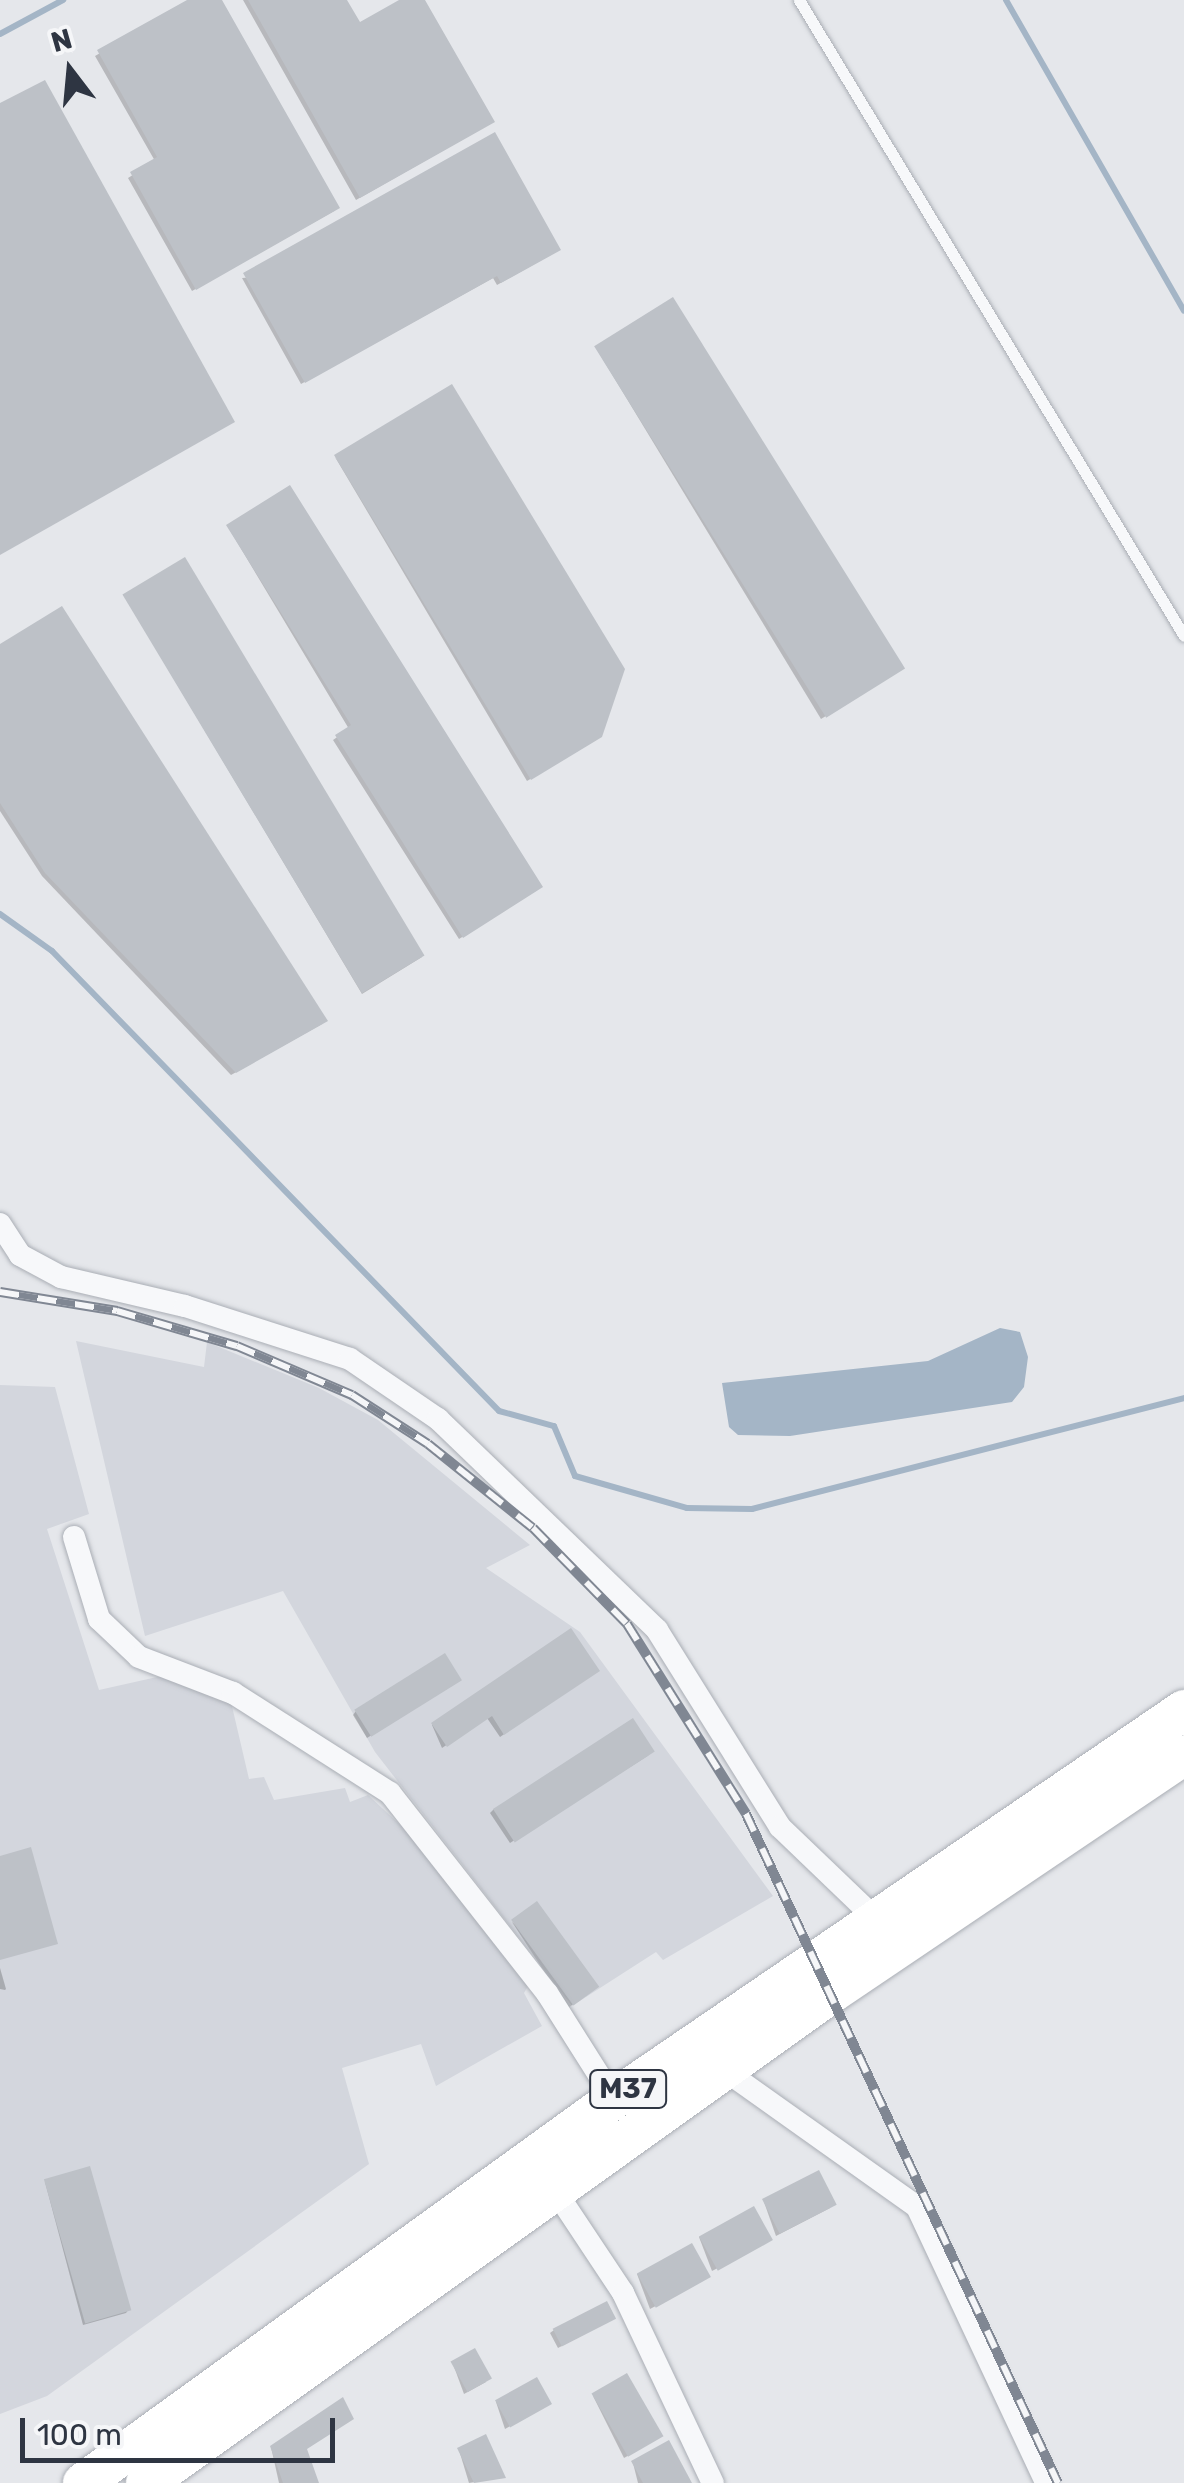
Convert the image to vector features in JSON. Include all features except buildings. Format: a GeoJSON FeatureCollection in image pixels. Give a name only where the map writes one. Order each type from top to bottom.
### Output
{"type":"FeatureCollection","features":[{"type":"Feature","properties":{"kind":"highway","name":"M37"},"geometry":{"type":"LineString","coordinates":[[146,2483],[614,2099],[1184,1710]]}},
{"type":"Feature","properties":{"kind":"highway","name":"M37"},"geometry":{"type":"LineString","coordinates":[[83,2483],[385,2288],[554,2189],[1184,1755]]}},
{"type":"Feature","properties":{"kind":"street"},"geometry":{"type":"LineString","coordinates":[[0,1224],[20,1255],[61,1277],[185,1306],[350,1359],[438,1419],[658,1630],[780,1827],[878,1921]]}},
{"type":"Feature","properties":{"kind":"street"},"geometry":{"type":"LineString","coordinates":[[74,1537],[100,1619],[139,1657],[233,1693],[390,1793],[547,1994],[614,2099]]}},
{"type":"Feature","properties":{"kind":"street"},"geometry":{"type":"LineString","coordinates":[[723,2069],[917,2207],[1046,2483]]}},
{"type":"Feature","properties":{"kind":"street"},"geometry":{"type":"LineString","coordinates":[[554,2189],[623,2293],[713,2483]]}},
{"type":"Feature","properties":{"kind":"lane"},"geometry":{"type":"LineString","coordinates":[[799,0],[1184,636]]}},
{"type":"Feature","properties":{"kind":"shaded area"},"geometry":{"type":"Polygon","coordinates":[[[76,1341],[204,1367],[207,1342],[319,1388],[378,1420],[530,1545],[486,1568],[580,1632],[773,1896],[663,1960],[656,1952],[572,2006],[375,1752],[283,1591],[145,1636],[76,1341]]]}},
{"type":"Feature","properties":{"kind":"shaded area"},"geometry":{"type":"Polygon","coordinates":[[[0,1385],[55,1387],[89,1514],[47,1529],[99,1690],[166,1675],[231,1702],[249,1779],[264,1777],[274,1800],[345,1788],[350,1802],[368,1795],[410,1834],[531,1981],[524,1993],[542,2026],[436,2086],[421,2044],[342,2068],[369,2164],[47,2396],[0,2414],[0,1385]]]}},
{"type":"Feature","properties":{"kind":"water"},"geometry":{"type":"Polygon","coordinates":[[[1000,1328],[1020,1332],[1028,1357],[1024,1387],[1012,1402],[790,1436],[738,1435],[729,1427],[722,1383],[928,1361],[1000,1328]]]}},
{"type":"Feature","properties":{"kind":"waterway"},"geometry":{"type":"LineString","coordinates":[[0,34],[63,0]]}},
{"type":"Feature","properties":{"kind":"waterway"},"geometry":{"type":"LineString","coordinates":[[1006,0],[1184,311]]}},
{"type":"Feature","properties":{"kind":"waterway"},"geometry":{"type":"LineString","coordinates":[[0,914],[52,951],[499,1411],[554,1426],[575,1476],[687,1508],[752,1509],[1184,1398]]}},
{"type":"Feature","properties":{"kind":"railway"},"geometry":{"type":"LineString","coordinates":[[0,1292],[117,1311],[237,1346],[352,1395],[428,1444],[533,1528],[627,1624],[746,1814],[1058,2483]]}}]}
